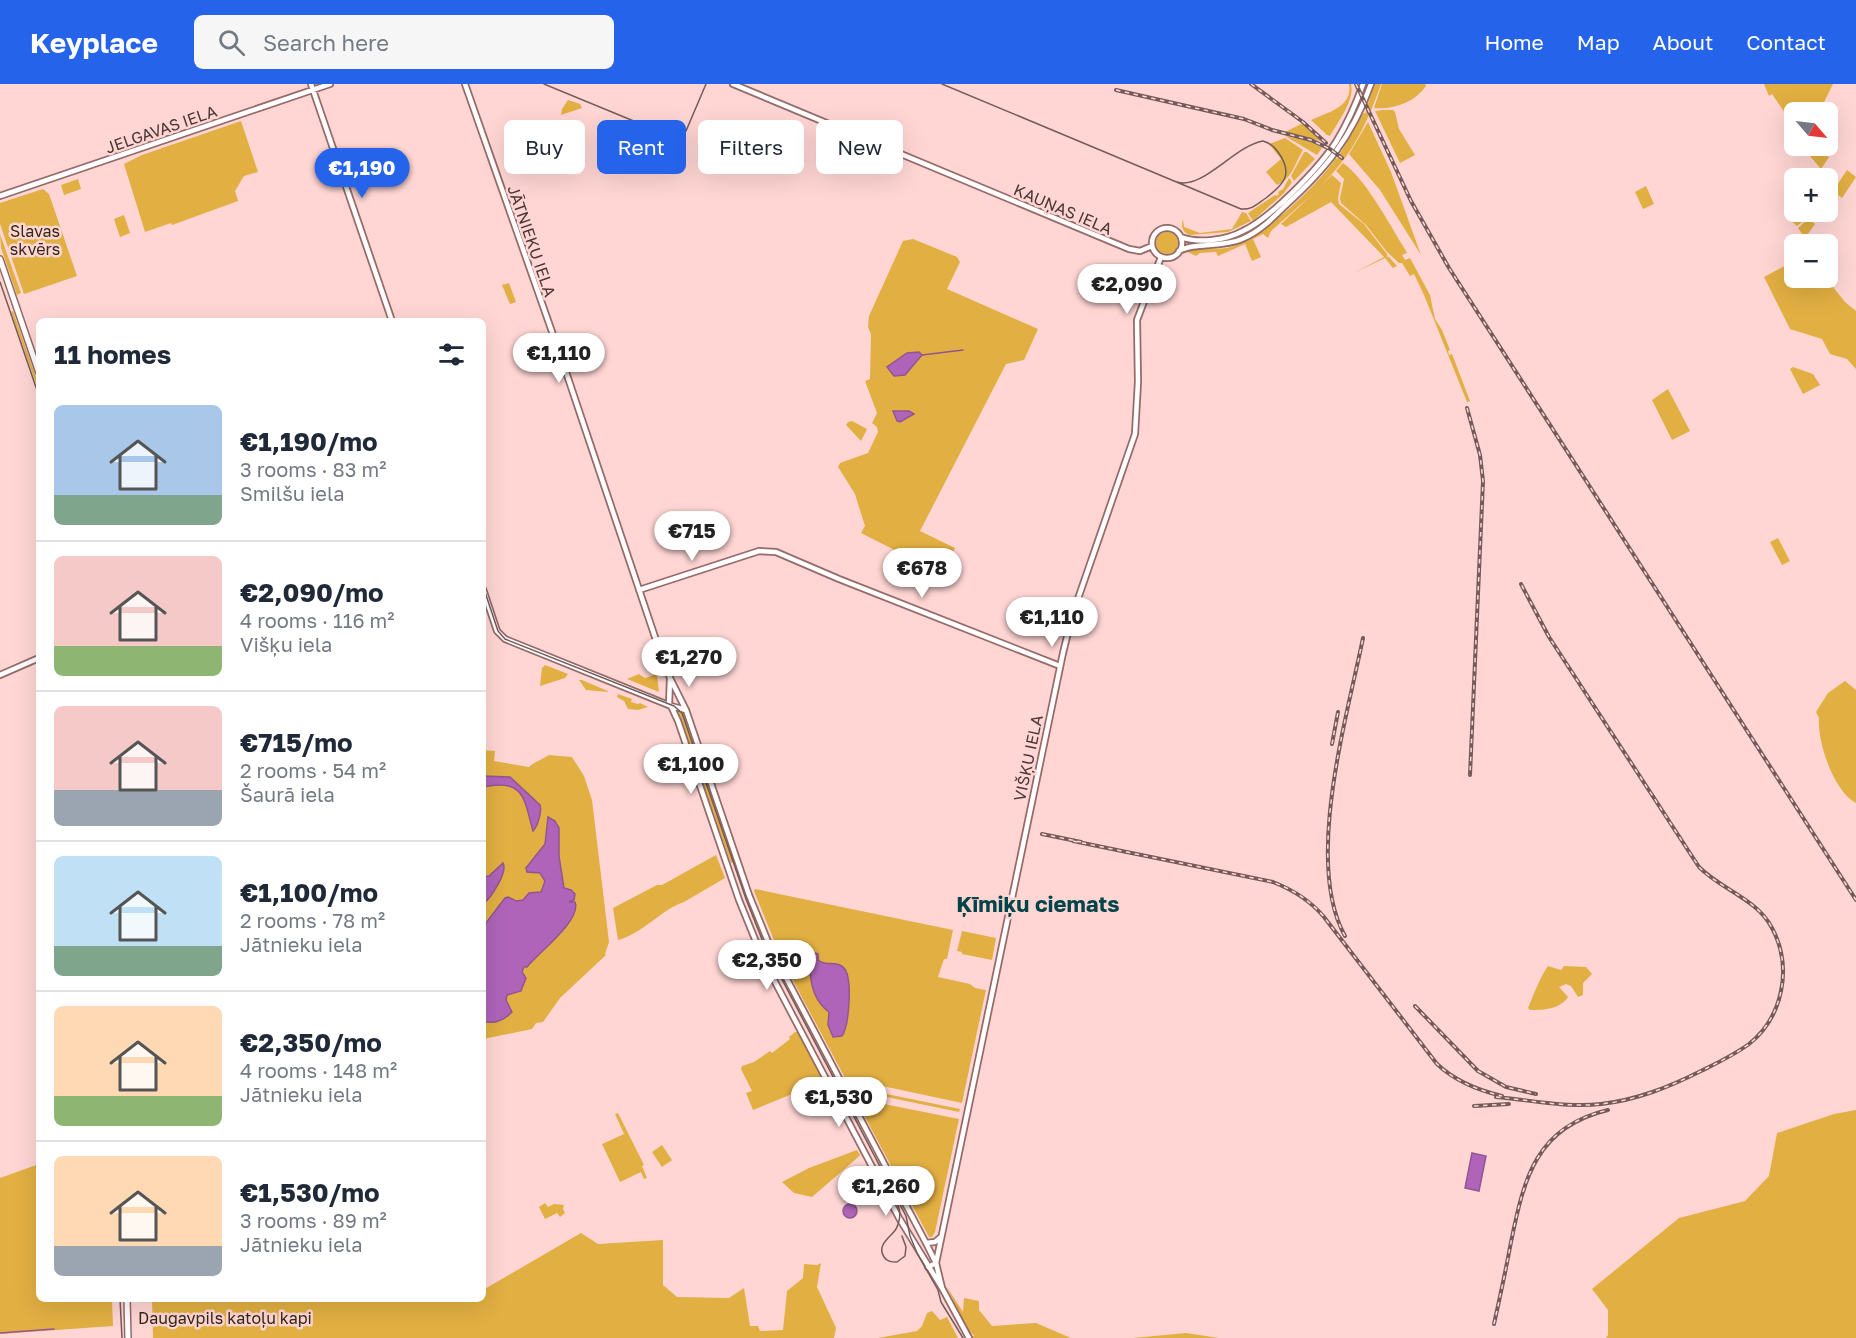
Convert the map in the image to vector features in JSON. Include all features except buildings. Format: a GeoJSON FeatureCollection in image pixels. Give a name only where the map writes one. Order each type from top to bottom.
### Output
{"type":"FeatureCollection","features":[{"type":"Feature","properties":{"kind":"main road"},"geometry":{"type":"LineString","coordinates":[[0,259],[36,364]]}},
{"type":"Feature","properties":{"kind":"main road"},"geometry":{"type":"LineString","coordinates":[[127,1302],[128,1338]]}},
{"type":"Feature","properties":{"kind":"street","name":"JELGAVAS IELA"},"geometry":{"type":"LineString","coordinates":[[0,196],[312,87],[330,84]]}},
{"type":"Feature","properties":{"kind":"street","name":"JĀTNIEKU IELA"},"geometry":{"type":"LineString","coordinates":[[465,84],[564,366],[639,590],[670,678],[686,710],[749,895],[771,949],[936,1263],[942,1288]]}},
{"type":"Feature","properties":{"kind":"street","name":"KAUŅAS IELA"},"geometry":{"type":"LineString","coordinates":[[733,84],[1129,249],[1140,251],[1152,246]]}},
{"type":"Feature","properties":{"kind":"street"},"geometry":{"type":"LineString","coordinates":[[1180,237],[1191,240],[1222,238],[1238,234],[1257,223],[1302,182],[1325,157],[1346,125],[1363,84]]}},
{"type":"Feature","properties":{"kind":"street"},"geometry":{"type":"LineString","coordinates":[[1179,251],[1182,244],[1180,237],[1173,230],[1162,229],[1153,237],[1152,246],[1155,252],[1161,257],[1172,257],[1189,247],[1218,246],[1235,242],[1263,227],[1314,179],[1337,153],[1358,117],[1371,84]]}},
{"type":"Feature","properties":{"kind":"street"},"geometry":{"type":"LineString","coordinates":[[312,87],[391,318]]}},
{"type":"Feature","properties":{"kind":"street","name":"VIŠĶU IELA"},"geometry":{"type":"LineString","coordinates":[[936,1263],[1072,616],[1135,434],[1138,382],[1137,320],[1161,257]]}},
{"type":"Feature","properties":{"kind":"street"},"geometry":{"type":"LineString","coordinates":[[639,590],[759,551],[776,552],[1060,666]]}},
{"type":"Feature","properties":{"kind":"street"},"geometry":{"type":"LineString","coordinates":[[486,598],[497,631],[502,638],[686,710]]}},
{"type":"Feature","properties":{"kind":"street"},"geometry":{"type":"LineString","coordinates":[[0,675],[36,659]]}},
{"type":"Feature","properties":{"kind":"street","name":"JĀTNIEKU IELA"},"geometry":{"type":"LineString","coordinates":[[670,678],[670,705],[678,721],[739,900],[763,959],[899,1218],[942,1288]]}},
{"type":"Feature","properties":{"kind":"street"},"geometry":{"type":"LineString","coordinates":[[926,1244],[935,1242],[941,1237]]}},
{"type":"Feature","properties":{"kind":"street"},"geometry":{"type":"LineString","coordinates":[[928,1267],[936,1263]]}},
{"type":"Feature","properties":{"kind":"street"},"geometry":{"type":"LineString","coordinates":[[942,1288],[969,1338]]}},
{"type":"Feature","properties":{"kind":"green space"},"geometry":{"type":"Polygon","coordinates":[[[1349,84],[1352,90],[1348,104],[1330,136],[1327,135],[1311,120],[1338,108],[1347,98],[1349,84]]]}},
{"type":"Feature","properties":{"kind":"green space"},"geometry":{"type":"Polygon","coordinates":[[[1374,84],[1381,84],[1352,148],[1331,175],[1271,231],[1268,238],[1263,234],[1253,239],[1261,257],[1252,261],[1245,244],[1218,256],[1216,252],[1200,253],[1196,256],[1188,252],[1197,249],[1226,248],[1244,242],[1288,210],[1337,159],[1363,113],[1365,114],[1374,84]]]}},
{"type":"Feature","properties":{"kind":"green space"},"geometry":{"type":"Polygon","coordinates":[[[1382,84],[1425,84],[1426,86],[1410,101],[1403,104],[1389,108],[1374,108],[1382,84]]]}},
{"type":"Feature","properties":{"kind":"green space"},"geometry":{"type":"Polygon","coordinates":[[[1764,84],[1833,84],[1824,102],[1784,102],[1784,112],[1772,94],[1769,96],[1764,84]]]}},
{"type":"Feature","properties":{"kind":"green space"},"geometry":{"type":"Polygon","coordinates":[[[568,100],[580,104],[582,108],[561,115],[562,109],[568,100]]]}},
{"type":"Feature","properties":{"kind":"green space"},"geometry":{"type":"Polygon","coordinates":[[[1375,111],[1395,112],[1399,129],[1415,155],[1400,163],[1375,111]]]}},
{"type":"Feature","properties":{"kind":"green space"},"geometry":{"type":"Polygon","coordinates":[[[241,121],[258,172],[244,176],[235,191],[238,201],[172,225],[171,223],[145,232],[124,164],[142,155],[241,121]]]}},
{"type":"Feature","properties":{"kind":"green space"},"geometry":{"type":"Polygon","coordinates":[[[1368,122],[1391,172],[1421,255],[1380,190],[1349,154],[1368,122]]]}},
{"type":"Feature","properties":{"kind":"green space"},"geometry":{"type":"Polygon","coordinates":[[[1303,123],[1321,141],[1285,132],[1303,123]]]}},
{"type":"Feature","properties":{"kind":"green space"},"geometry":{"type":"Polygon","coordinates":[[[1285,136],[1312,142],[1322,148],[1317,155],[1285,136]]]}},
{"type":"Feature","properties":{"kind":"green space"},"geometry":{"type":"Polygon","coordinates":[[[1285,138],[1303,150],[1290,175],[1277,185],[1266,172],[1281,159],[1269,144],[1285,138]]]}},
{"type":"Feature","properties":{"kind":"green space"},"geometry":{"type":"Polygon","coordinates":[[[1304,152],[1315,159],[1294,181],[1291,176],[1304,152]]]}},
{"type":"Feature","properties":{"kind":"green space"},"geometry":{"type":"Polygon","coordinates":[[[1810,156],[1829,157],[1820,168],[1810,156]]]}},
{"type":"Feature","properties":{"kind":"green space"},"geometry":{"type":"Polygon","coordinates":[[[1343,163],[1376,201],[1407,253],[1402,255],[1405,260],[1410,258],[1430,295],[1435,319],[1442,330],[1450,350],[1449,355],[1452,354],[1470,401],[1467,402],[1414,274],[1410,276],[1402,263],[1387,252],[1366,225],[1341,203],[1344,179],[1336,171],[1343,163]]]}},
{"type":"Feature","properties":{"kind":"green space"},"geometry":{"type":"Polygon","coordinates":[[[1847,170],[1856,177],[1842,198],[1838,195],[1838,184],[1847,170]]]}},
{"type":"Feature","properties":{"kind":"green space"},"geometry":{"type":"Polygon","coordinates":[[[1332,175],[1341,183],[1339,204],[1364,224],[1387,254],[1387,258],[1388,256],[1397,266],[1393,268],[1385,258],[1354,273],[1384,257],[1331,202],[1286,227],[1281,224],[1332,175]]]}},
{"type":"Feature","properties":{"kind":"green space"},"geometry":{"type":"Polygon","coordinates":[[[1289,178],[1292,182],[1284,193],[1253,221],[1248,213],[1279,194],[1278,192],[1283,189],[1289,178]]]}},
{"type":"Feature","properties":{"kind":"green space"},"geometry":{"type":"Polygon","coordinates":[[[78,179],[81,189],[64,195],[61,185],[78,179]]]}},
{"type":"Feature","properties":{"kind":"green space"},"geometry":{"type":"Polygon","coordinates":[[[1646,186],[1654,204],[1643,209],[1635,192],[1646,186]]]}},
{"type":"Feature","properties":{"kind":"green space","name":"Slavas skvērs"},"geometry":{"type":"Polygon","coordinates":[[[43,189],[49,194],[77,276],[24,294],[0,224],[0,203],[43,189]]]}},
{"type":"Feature","properties":{"kind":"green space"},"geometry":{"type":"Polygon","coordinates":[[[1242,212],[1246,213],[1251,221],[1228,232],[1189,235],[1182,224],[1183,219],[1184,227],[1200,233],[1232,229],[1242,212]]]}},
{"type":"Feature","properties":{"kind":"green space"},"geometry":{"type":"Polygon","coordinates":[[[124,215],[130,233],[120,237],[114,219],[124,215]]]}},
{"type":"Feature","properties":{"kind":"green space"},"geometry":{"type":"Polygon","coordinates":[[[1805,222],[1815,224],[1808,234],[1802,234],[1798,228],[1805,222]]]}},
{"type":"Feature","properties":{"kind":"green space"},"geometry":{"type":"Polygon","coordinates":[[[1167,232],[1175,235],[1178,243],[1175,251],[1167,254],[1159,251],[1156,243],[1159,235],[1167,232]]]}},
{"type":"Feature","properties":{"kind":"green space"},"geometry":{"type":"Polygon","coordinates":[[[0,234],[21,293],[17,295],[1,248],[0,234]]]}},
{"type":"Feature","properties":{"kind":"green space"},"geometry":{"type":"Polygon","coordinates":[[[913,239],[957,257],[960,262],[947,289],[1038,329],[1024,360],[1006,364],[920,531],[955,548],[945,569],[927,563],[926,566],[861,533],[865,526],[855,494],[838,467],[840,463],[868,453],[878,432],[877,427],[872,423],[877,413],[865,381],[870,379],[869,316],[903,241],[913,239]]]}},
{"type":"Feature","properties":{"kind":"green space"},"geometry":{"type":"Polygon","coordinates":[[[1784,266],[1784,288],[1834,288],[1856,311],[1856,369],[1847,359],[1830,354],[1822,339],[1790,329],[1764,277],[1784,266]]]}},
{"type":"Feature","properties":{"kind":"green space"},"geometry":{"type":"Polygon","coordinates":[[[509,283],[516,302],[510,304],[502,285],[509,283]]]}},
{"type":"Feature","properties":{"kind":"green space"},"geometry":{"type":"Polygon","coordinates":[[[13,311],[36,377],[36,383],[11,312],[13,311]]]}},
{"type":"Feature","properties":{"kind":"green space"},"geometry":{"type":"Polygon","coordinates":[[[1793,367],[1813,374],[1820,385],[1803,394],[1790,369],[1793,367]]]}},
{"type":"Feature","properties":{"kind":"green space"},"geometry":{"type":"Polygon","coordinates":[[[1668,389],[1690,431],[1672,440],[1652,400],[1668,389]]]}},
{"type":"Feature","properties":{"kind":"green space"},"geometry":{"type":"Polygon","coordinates":[[[852,421],[867,429],[861,441],[846,425],[852,421]]]}},
{"type":"Feature","properties":{"kind":"green space"},"geometry":{"type":"Polygon","coordinates":[[[1778,538],[1790,561],[1782,565],[1770,542],[1778,538]]]}},
{"type":"Feature","properties":{"kind":"green space"},"geometry":{"type":"Polygon","coordinates":[[[545,665],[568,674],[565,678],[540,686],[542,668],[545,665]]]}},
{"type":"Feature","properties":{"kind":"green space"},"geometry":{"type":"Polygon","coordinates":[[[639,674],[645,678],[657,674],[659,692],[627,679],[639,674]]]}},
{"type":"Feature","properties":{"kind":"green space"},"geometry":{"type":"Polygon","coordinates":[[[579,680],[582,680],[610,692],[586,690],[579,680]]]}},
{"type":"Feature","properties":{"kind":"green space"},"geometry":{"type":"Polygon","coordinates":[[[1845,681],[1856,690],[1856,803],[1841,788],[1828,765],[1816,712],[1828,693],[1845,681]]]}},
{"type":"Feature","properties":{"kind":"green space"},"geometry":{"type":"Polygon","coordinates":[[[618,694],[632,699],[631,702],[648,707],[638,710],[628,709],[624,701],[617,697],[618,694]]]}},
{"type":"Feature","properties":{"kind":"green space"},"geometry":{"type":"Polygon","coordinates":[[[683,711],[735,862],[731,863],[677,713],[683,711]]]}},
{"type":"Feature","properties":{"kind":"green space"},"geometry":{"type":"Polygon","coordinates":[[[486,750],[495,751],[494,761],[529,767],[549,755],[572,757],[584,776],[592,800],[609,942],[606,955],[560,998],[543,1022],[536,1023],[532,1029],[486,1038],[486,781],[496,783],[492,776],[486,779],[486,750]],[[547,825],[545,844],[534,864],[548,865],[551,874],[549,878],[547,874],[543,876],[545,881],[541,890],[547,885],[547,893],[553,893],[557,881],[552,867],[554,853],[549,841],[550,829],[547,825]],[[532,954],[516,958],[517,967],[514,969],[512,980],[514,984],[519,985],[524,967],[527,967],[533,957],[532,954]]]}},
{"type":"Feature","properties":{"kind":"green space"},"geometry":{"type":"Polygon","coordinates":[[[716,855],[725,878],[676,905],[635,933],[618,940],[613,908],[657,885],[662,885],[716,855]]]}},
{"type":"Feature","properties":{"kind":"green space"},"geometry":{"type":"Polygon","coordinates":[[[755,889],[953,930],[947,959],[944,959],[938,977],[986,990],[962,1103],[845,1078],[782,960],[755,889]]]}},
{"type":"Feature","properties":{"kind":"green space"},"geometry":{"type":"Polygon","coordinates":[[[962,931],[996,938],[992,960],[957,951],[962,931]]]}},
{"type":"Feature","properties":{"kind":"green space"},"geometry":{"type":"Polygon","coordinates":[[[1548,966],[1561,970],[1564,966],[1586,967],[1592,974],[1583,983],[1583,995],[1578,997],[1571,986],[1566,984],[1559,987],[1568,997],[1561,1004],[1547,1009],[1530,1010],[1528,1008],[1539,981],[1548,966]]]}},
{"type":"Feature","properties":{"kind":"green space"},"geometry":{"type":"Polygon","coordinates":[[[795,1032],[798,1032],[827,1087],[824,1091],[792,1094],[753,1110],[746,1093],[752,1091],[741,1069],[742,1066],[754,1062],[770,1051],[772,1053],[795,1032]]]}},
{"type":"Feature","properties":{"kind":"green space"},"geometry":{"type":"Polygon","coordinates":[[[857,1088],[960,1109],[959,1112],[858,1091],[857,1088]]]}},
{"type":"Feature","properties":{"kind":"green space"},"geometry":{"type":"Polygon","coordinates":[[[859,1099],[959,1119],[935,1232],[932,1237],[929,1237],[858,1104],[859,1099]]]}},
{"type":"Feature","properties":{"kind":"green space"},"geometry":{"type":"Polygon","coordinates":[[[1856,1110],[1856,1338],[1606,1338],[1608,1310],[1592,1289],[1679,1218],[1745,1201],[1769,1176],[1777,1133],[1834,1114],[1856,1110]]]}},
{"type":"Feature","properties":{"kind":"green space"},"geometry":{"type":"Polygon","coordinates":[[[618,1113],[644,1165],[642,1166],[647,1178],[644,1179],[641,1172],[620,1182],[602,1144],[624,1134],[615,1114],[618,1113]]]}},
{"type":"Feature","properties":{"kind":"green space"},"geometry":{"type":"Polygon","coordinates":[[[662,1145],[672,1160],[662,1167],[652,1152],[662,1145]]]}},
{"type":"Feature","properties":{"kind":"green space"},"geometry":{"type":"Polygon","coordinates":[[[857,1150],[860,1155],[812,1197],[794,1193],[782,1182],[809,1168],[857,1150]]]}},
{"type":"Feature","properties":{"kind":"green space"},"geometry":{"type":"Polygon","coordinates":[[[36,1165],[36,1302],[112,1302],[113,1326],[0,1334],[0,1178],[36,1165]]]}},
{"type":"Feature","properties":{"kind":"green space"},"geometry":{"type":"Polygon","coordinates":[[[545,1203],[548,1207],[554,1204],[564,1205],[565,1213],[560,1217],[557,1213],[545,1219],[539,1207],[545,1203]]]}},
{"type":"Feature","properties":{"kind":"green space","name":"Daugavpils katoļu kapi"},"geometry":{"type":"Polygon","coordinates":[[[581,1233],[598,1244],[663,1240],[663,1285],[677,1297],[729,1298],[744,1288],[750,1326],[758,1326],[760,1331],[783,1330],[787,1291],[803,1278],[804,1264],[821,1263],[817,1287],[836,1328],[834,1338],[153,1338],[152,1302],[486,1302],[486,1288],[581,1233]]]}},
{"type":"Feature","properties":{"kind":"green space"},"geometry":{"type":"Polygon","coordinates":[[[947,1287],[963,1312],[964,1298],[979,1301],[979,1310],[992,1326],[1036,1323],[1071,1338],[972,1338],[974,1335],[968,1331],[947,1287]]]}},
{"type":"Feature","properties":{"kind":"green space"},"geometry":{"type":"Polygon","coordinates":[[[932,1311],[940,1320],[947,1317],[958,1338],[878,1338],[917,1331],[922,1326],[927,1313],[932,1311]]]}},
{"type":"Feature","properties":{"kind":"green space"},"geometry":{"type":"Polygon","coordinates":[[[1186,1333],[1219,1338],[1133,1338],[1186,1333]]]}},
{"type":"Feature","properties":{"kind":"shaded area"},"geometry":{"type":"Polygon","coordinates":[[[919,352],[922,355],[905,375],[894,376],[887,367],[907,353],[919,352]]]}},
{"type":"Feature","properties":{"kind":"shaded area"},"geometry":{"type":"Polygon","coordinates":[[[893,411],[909,411],[914,414],[900,422],[897,421],[893,411]]]}},
{"type":"Feature","properties":{"kind":"shaded area"},"geometry":{"type":"Polygon","coordinates":[[[486,776],[510,777],[540,805],[539,818],[533,831],[520,793],[507,785],[486,787],[486,776]]]}},
{"type":"Feature","properties":{"kind":"shaded area"},"geometry":{"type":"Polygon","coordinates":[[[548,817],[555,821],[559,828],[559,856],[564,888],[575,894],[574,900],[569,902],[575,902],[575,909],[566,927],[527,967],[524,967],[522,972],[526,978],[521,991],[507,995],[506,1000],[512,1012],[499,1021],[486,1021],[486,923],[505,898],[523,900],[529,893],[541,892],[545,881],[540,873],[527,872],[526,868],[545,844],[548,817]]]}},
{"type":"Feature","properties":{"kind":"shaded area"},"geometry":{"type":"Polygon","coordinates":[[[503,863],[501,878],[486,901],[486,876],[503,863]]]}},
{"type":"Feature","properties":{"kind":"shaded area"},"geometry":{"type":"Polygon","coordinates":[[[815,953],[818,954],[818,960],[821,962],[838,964],[847,973],[849,1002],[847,1023],[842,1036],[833,1037],[828,1025],[829,1012],[815,995],[810,973],[810,958],[815,953]]]}},
{"type":"Feature","properties":{"kind":"shaded area"},"geometry":{"type":"Polygon","coordinates":[[[1472,1153],[1486,1156],[1479,1191],[1465,1188],[1472,1153]]]}},
{"type":"Feature","properties":{"kind":"shaded area"},"geometry":{"type":"Polygon","coordinates":[[[850,1204],[855,1206],[857,1211],[855,1216],[850,1218],[845,1216],[843,1211],[845,1206],[850,1204]]]}},
{"type":"Feature","properties":{"kind":"waterway"},"geometry":{"type":"LineString","coordinates":[[922,355],[963,350]]}},
{"type":"Feature","properties":{"kind":"waterway"},"geometry":{"type":"LineString","coordinates":[[0,1333],[54,1329]]}},
{"type":"Feature","properties":{"kind":"tram line"},"geometry":{"type":"LineString","coordinates":[[544,84],[675,138],[686,131],[706,84]]}},
{"type":"Feature","properties":{"kind":"tram line"},"geometry":{"type":"LineString","coordinates":[[942,84],[1241,209],[1248,209],[1266,198],[1278,188],[1286,173],[1283,160],[1275,148],[1263,141],[1241,151],[1197,180],[1187,183],[1177,182]]}},
{"type":"Feature","properties":{"kind":"tram line"},"geometry":{"type":"LineString","coordinates":[[0,282],[36,387]]}},
{"type":"Feature","properties":{"kind":"tram line"},"geometry":{"type":"LineString","coordinates":[[486,595],[498,631],[505,639],[674,706],[682,713],[746,899],[765,947],[906,1216],[910,1236],[917,1253],[938,1290],[941,1302],[963,1338]]}},
{"type":"Feature","properties":{"kind":"tram line"},"geometry":{"type":"LineString","coordinates":[[898,1205],[900,1214],[897,1226],[882,1249],[887,1260],[897,1262],[905,1256],[906,1247],[902,1236]]}},
{"type":"Feature","properties":{"kind":"tram line"},"geometry":{"type":"LineString","coordinates":[[120,1302],[122,1338]]}},
{"type":"Feature","properties":{"kind":"railway"},"geometry":{"type":"LineString","coordinates":[[1251,84],[1303,122],[1326,143]]}},
{"type":"Feature","properties":{"kind":"railway"},"geometry":{"type":"LineString","coordinates":[[1356,84],[1411,201],[1449,268],[1856,900]]}},
{"type":"Feature","properties":{"kind":"railway"},"geometry":{"type":"LineString","coordinates":[[1116,90],[1244,119],[1272,130],[1311,140],[1342,158]]}},
{"type":"Feature","properties":{"kind":"railway"},"geometry":{"type":"LineString","coordinates":[[1467,408],[1480,455],[1483,481],[1470,775]]}},
{"type":"Feature","properties":{"kind":"railway"},"geometry":{"type":"LineString","coordinates":[[1496,1097],[1562,1104],[1601,1104],[1640,1096],[1677,1082],[1737,1052],[1761,1033],[1777,1006],[1783,975],[1782,959],[1772,928],[1758,909],[1699,867],[1549,637],[1521,584]]}},
{"type":"Feature","properties":{"kind":"railway"},"geometry":{"type":"LineString","coordinates":[[1345,936],[1333,905],[1328,870],[1328,830],[1339,748],[1363,638]]}},
{"type":"Feature","properties":{"kind":"railway"},"geometry":{"type":"LineString","coordinates":[[1332,744],[1338,712]]}},
{"type":"Feature","properties":{"kind":"railway"},"geometry":{"type":"LineString","coordinates":[[1042,834],[1081,842]]}},
{"type":"Feature","properties":{"kind":"railway"},"geometry":{"type":"LineString","coordinates":[[1073,841],[1273,882],[1294,892],[1313,905],[1324,917],[1437,1064],[1467,1084],[1502,1096]]}},
{"type":"Feature","properties":{"kind":"railway"},"geometry":{"type":"LineString","coordinates":[[1415,1006],[1478,1071],[1506,1087],[1536,1094]]}},
{"type":"Feature","properties":{"kind":"railway"},"geometry":{"type":"LineString","coordinates":[[1474,1106],[1509,1104]]}},
{"type":"Feature","properties":{"kind":"railway"},"geometry":{"type":"LineString","coordinates":[[1494,1324],[1516,1219],[1528,1177],[1537,1158],[1549,1142],[1564,1129],[1584,1118],[1608,1110]]}},
{"type":"Feature","properties":{"kind":"district","name":"Ķīmiķu ciemats"},"geometry":{"type":"Point","coordinates":[1038,904]}}]}
